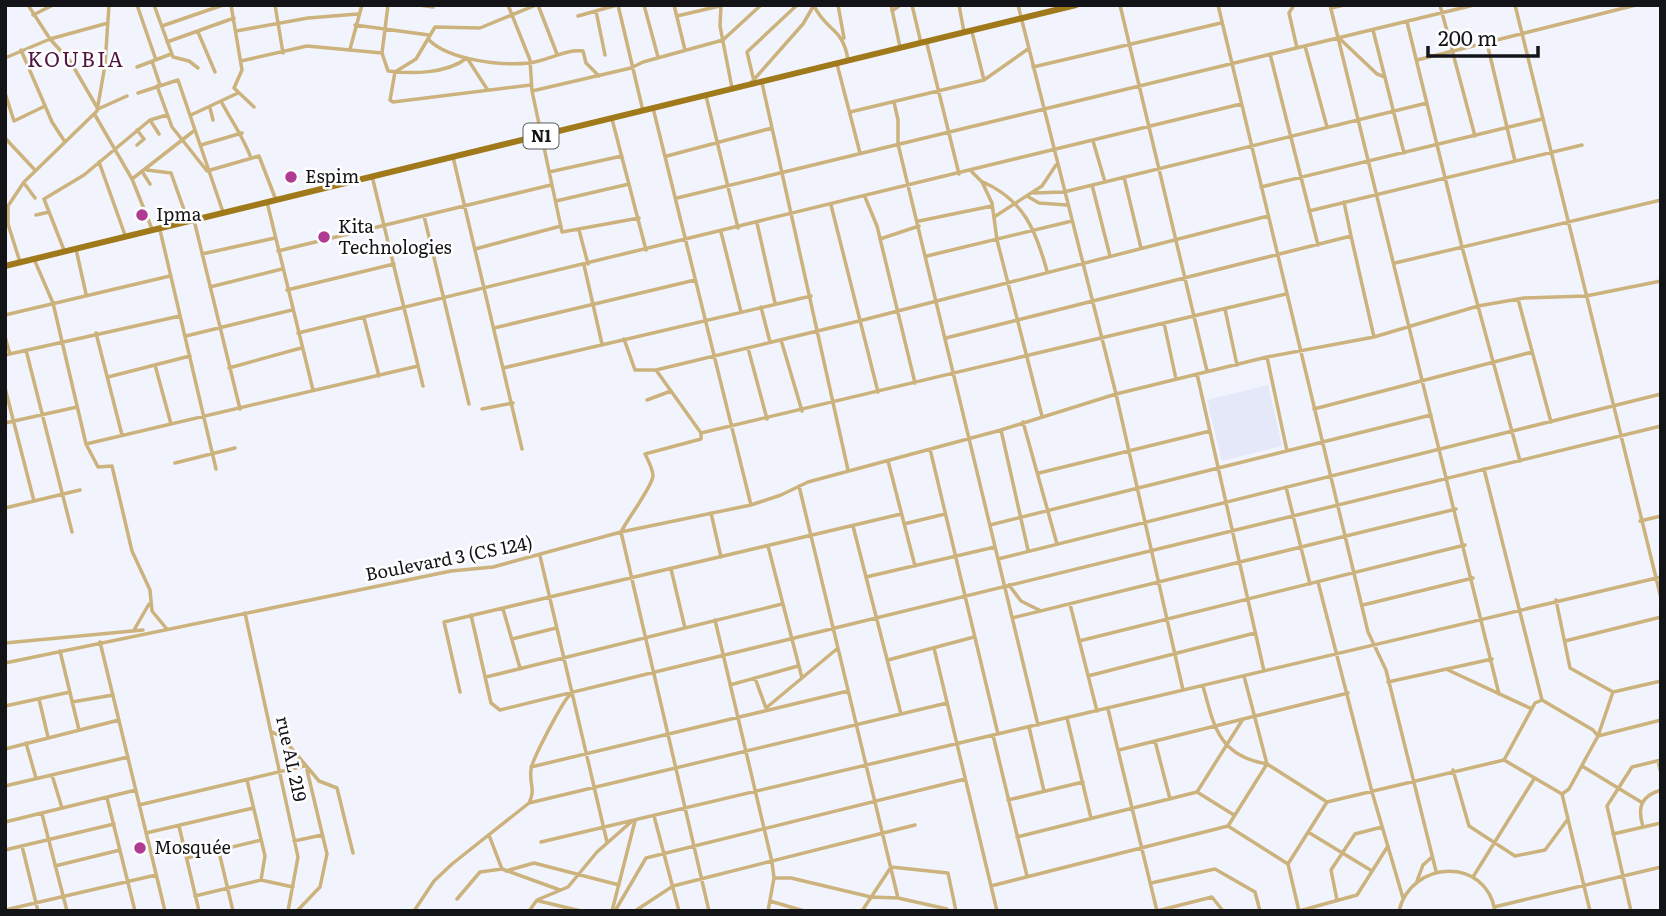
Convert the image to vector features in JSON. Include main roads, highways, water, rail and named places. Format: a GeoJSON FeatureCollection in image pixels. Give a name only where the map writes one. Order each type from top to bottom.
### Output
{"type":"FeatureCollection","features":[{"type":"Feature","properties":{"kind":"main road","name":"N1"},"geometry":{"type":"LineString","coordinates":[[5,266],[924,44],[1053,8],[1076,5]]}},
{"type":"Feature","properties":{"kind":"place","name":"Espim"},"geometry":{"type":"Point","coordinates":[291,177]}},
{"type":"Feature","properties":{"kind":"place","name":"Ipma"},"geometry":{"type":"Point","coordinates":[142,215]}},
{"type":"Feature","properties":{"kind":"place","name":"Kita Technologies"},"geometry":{"type":"Point","coordinates":[324,237]}},
{"type":"Feature","properties":{"kind":"place","name":"Mosquée"},"geometry":{"type":"Point","coordinates":[140,848]}},
{"type":"Feature","properties":{"kind":"district","name":"KOUBIA"},"geometry":{"type":"Point","coordinates":[76,60]}}]}
